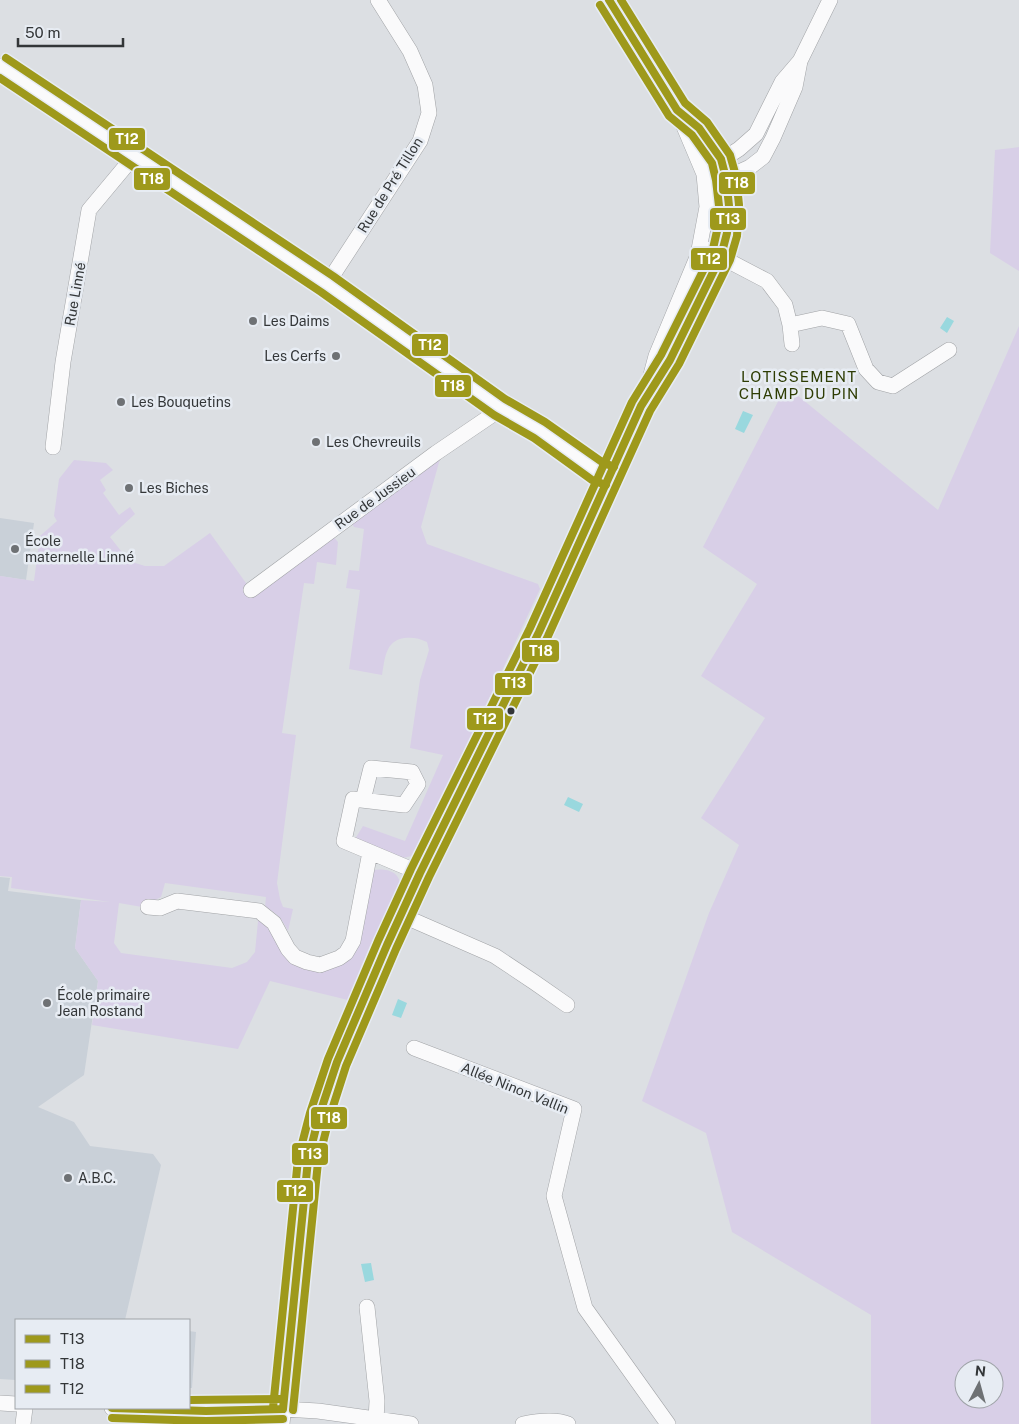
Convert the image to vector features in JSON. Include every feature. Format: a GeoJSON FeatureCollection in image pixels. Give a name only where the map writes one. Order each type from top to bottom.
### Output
{"type":"FeatureCollection","features":[{"type":"Feature","properties":{"kind":"street","name":"Rue de Pré Tillon"},"geometry":{"type":"LineString","coordinates":[[327,284],[330,276],[420,141],[429,113],[425,85],[410,51],[378,0]]}},
{"type":"Feature","properties":{"kind":"street"},"geometry":{"type":"LineString","coordinates":[[609,0],[677,110],[704,174],[707,207],[698,255],[656,356],[642,406]]}},
{"type":"Feature","properties":{"kind":"street"},"geometry":{"type":"LineString","coordinates":[[704,174],[721,159],[739,149],[756,134],[782,82],[800,61],[830,0]]}},
{"type":"Feature","properties":{"kind":"street"},"geometry":{"type":"LineString","coordinates":[[704,174],[726,178],[750,167],[763,157],[774,138],[795,87],[800,61]]}},
{"type":"Feature","properties":{"kind":"street"},"geometry":{"type":"LineString","coordinates":[[0,66],[327,284],[500,407],[539,430],[597,470],[610,476]]}},
{"type":"Feature","properties":{"kind":"street"},"geometry":{"type":"LineString","coordinates":[[283,1417],[308,1160],[319,1116],[346,1039],[420,873],[539,632],[642,406],[670,360],[721,256],[727,233],[729,206],[726,178],[721,159],[699,128],[677,110]]}},
{"type":"Feature","properties":{"kind":"street","name":"Rue Linné"},"geometry":{"type":"LineString","coordinates":[[53,447],[63,362],[89,210],[134,156]]}},
{"type":"Feature","properties":{"kind":"street"},"geometry":{"type":"LineString","coordinates":[[700,246],[767,281],[785,305],[792,344]]}},
{"type":"Feature","properties":{"kind":"street"},"geometry":{"type":"LineString","coordinates":[[790,325],[822,318],[848,324],[866,369],[878,382],[893,386],[949,350]]}},
{"type":"Feature","properties":{"kind":"street","name":"Rue de Jussieu"},"geometry":{"type":"LineString","coordinates":[[251,590],[436,453],[492,415],[500,407]]}},
{"type":"Feature","properties":{"kind":"street"},"geometry":{"type":"LineString","coordinates":[[364,800],[353,799],[344,841],[420,873]]}},
{"type":"Feature","properties":{"kind":"street"},"geometry":{"type":"LineString","coordinates":[[148,907],[160,908],[176,901],[259,911],[274,923],[288,949],[296,957],[320,965],[339,958],[346,953],[354,941],[370,852]]}},
{"type":"Feature","properties":{"kind":"street"},"geometry":{"type":"LineString","coordinates":[[401,915],[495,956],[567,1005]]}},
{"type":"Feature","properties":{"kind":"street","name":"Allée Ninon Vallin"},"geometry":{"type":"LineString","coordinates":[[414,1048],[574,1109],[554,1196],[585,1308],[668,1424]]}},
{"type":"Feature","properties":{"kind":"street"},"geometry":{"type":"LineString","coordinates":[[368,1307],[377,1402],[385,1422]]}},
{"type":"Feature","properties":{"kind":"street"},"geometry":{"type":"LineString","coordinates":[[0,1403],[15,1404]]}},
{"type":"Feature","properties":{"kind":"street"},"geometry":{"type":"LineString","coordinates":[[23,1424],[25,1409]]}},
{"type":"Feature","properties":{"kind":"street"},"geometry":{"type":"LineString","coordinates":[[143,1409],[206,1411],[283,1417],[318,1411],[385,1422],[411,1424]]}},
{"type":"Feature","properties":{"kind":"street"},"geometry":{"type":"LineString","coordinates":[[523,1424],[536,1421],[565,1423]]}},
{"type":"Feature","properties":{"kind":"shaded area"},"geometry":{"type":"Polygon","coordinates":[[[1019,147],[1019,271],[990,253],[995,150],[1019,147]]]}},
{"type":"Feature","properties":{"kind":"shaded area"},"geometry":{"type":"Polygon","coordinates":[[[1019,326],[1019,1424],[871,1424],[871,1315],[732,1232],[706,1133],[642,1101],[709,913],[739,845],[701,818],[765,718],[701,676],[757,584],[703,547],[786,386],[938,510],[1019,326]]]}},
{"type":"Feature","properties":{"kind":"shaded area"},"geometry":{"type":"Polygon","coordinates":[[[443,448],[421,527],[427,544],[538,584],[540,589],[416,855],[398,859],[355,839],[363,826],[405,841],[443,755],[410,748],[420,680],[429,650],[427,642],[416,638],[404,638],[389,647],[382,675],[349,669],[360,590],[346,588],[349,570],[359,571],[364,529],[354,527],[349,518],[443,448]]]}},
{"type":"Feature","properties":{"kind":"shaded area"},"geometry":{"type":"Polygon","coordinates":[[[74,460],[106,463],[113,470],[100,480],[106,490],[103,493],[119,515],[130,507],[135,514],[110,537],[129,561],[145,566],[164,566],[210,533],[251,590],[329,532],[338,542],[336,565],[317,562],[314,584],[304,583],[282,733],[296,735],[277,883],[283,907],[293,909],[288,931],[279,917],[265,907],[266,897],[165,883],[161,897],[142,907],[119,903],[114,943],[121,953],[232,968],[247,962],[255,952],[259,911],[296,957],[339,958],[373,870],[388,870],[398,877],[400,887],[348,1000],[270,981],[238,1049],[92,1025],[98,981],[75,948],[81,900],[110,902],[11,888],[12,877],[0,876],[0,576],[34,581],[40,536],[57,521],[54,516],[59,479],[74,460]]]}},
{"type":"Feature","properties":{"kind":"shaded area","name":"École maternelle Linné"},"geometry":{"type":"Polygon","coordinates":[[[0,518],[34,523],[26,580],[0,576],[0,518]]]}},
{"type":"Feature","properties":{"kind":"shaded area"},"geometry":{"type":"Polygon","coordinates":[[[0,877],[10,878],[8,891],[81,900],[75,948],[98,981],[84,1075],[38,1107],[74,1122],[90,1146],[153,1154],[161,1165],[125,1319],[15,1319],[15,1380],[0,1379],[0,877]]]}},
{"type":"Feature","properties":{"kind":"shaded area"},"geometry":{"type":"Polygon","coordinates":[[[190,1331],[196,1332],[192,1388],[190,1388],[190,1331]]]}},
{"type":"Feature","properties":{"kind":"water"},"geometry":{"type":"Polygon","coordinates":[[[947,317],[954,321],[947,333],[940,328],[947,317]]]}},
{"type":"Feature","properties":{"kind":"water"},"geometry":{"type":"Polygon","coordinates":[[[743,411],[753,415],[744,433],[735,429],[743,411]]]}},
{"type":"Feature","properties":{"kind":"water"},"geometry":{"type":"Polygon","coordinates":[[[568,797],[583,804],[579,812],[564,805],[568,797]]]}},
{"type":"Feature","properties":{"kind":"water"},"geometry":{"type":"Polygon","coordinates":[[[398,999],[407,1003],[401,1018],[392,1015],[398,999]]]}},
{"type":"Feature","properties":{"kind":"water"},"geometry":{"type":"Polygon","coordinates":[[[371,1263],[374,1280],[365,1282],[361,1264],[371,1263]]]}},
{"type":"Feature","properties":{"kind":"transit line","name":"T13"},"geometry":{"type":"LineString","coordinates":[[283,1409],[308,1160],[319,1116],[337,1062],[420,873],[539,632],[641,406],[670,360],[721,256],[727,233],[729,206],[726,178],[721,159],[699,128],[677,110],[609,0]]}},
{"type":"Feature","properties":{"kind":"transit line","name":"T18"},"geometry":{"type":"LineString","coordinates":[[293,1410],[318,1162],[346,1066],[429,877],[548,636],[650,411],[679,364],[730,260],[737,236],[739,205],[736,176],[730,155],[707,122],[685,103],[621,0]]}},
{"type":"Feature","properties":{"kind":"transit line","name":"T12"},"geometry":{"type":"LineString","coordinates":[[273,1408],[298,1159],[310,1113],[328,1059],[411,869],[530,628],[632,402],[661,355],[712,253],[717,231],[719,206],[712,163],[692,135],[669,116],[600,5]]}},
{"type":"Feature","properties":{"kind":"transit line","name":"T12"},"geometry":{"type":"LineString","coordinates":[[6,58],[333,276],[505,399],[545,422],[602,462],[614,467]]}},
{"type":"Feature","properties":{"kind":"transit line","name":"T18"},"geometry":{"type":"LineString","coordinates":[[0,78],[321,292],[494,415],[534,438],[592,480],[606,485]]}},
{"type":"Feature","properties":{"kind":"transit line","name":"T12"},"geometry":{"type":"LineString","coordinates":[[190,1400],[283,1399]]}},
{"type":"Feature","properties":{"kind":"transit line","name":"T13"},"geometry":{"type":"LineString","coordinates":[[143,1409],[206,1411],[283,1409]]}},
{"type":"Feature","properties":{"kind":"transit line","name":"T18"},"geometry":{"type":"LineString","coordinates":[[112,1418],[206,1421],[283,1419]]}},
{"type":"Feature","properties":{"kind":"place","name":"Les Daims"},"geometry":{"type":"Point","coordinates":[253,321]}},
{"type":"Feature","properties":{"kind":"place","name":"Les Cerfs"},"geometry":{"type":"Point","coordinates":[336,356]}},
{"type":"Feature","properties":{"kind":"place","name":"Les Bouquetins"},"geometry":{"type":"Point","coordinates":[121,402]}},
{"type":"Feature","properties":{"kind":"place","name":"Les Chevreuils"},"geometry":{"type":"Point","coordinates":[316,442]}},
{"type":"Feature","properties":{"kind":"place","name":"Les Biches"},"geometry":{"type":"Point","coordinates":[129,488]}},
{"type":"Feature","properties":{"kind":"place","name":"École maternelle Linné"},"geometry":{"type":"Point","coordinates":[15,549]}},
{"type":"Feature","properties":{"kind":"place","name":"École primaire Jean Rostand"},"geometry":{"type":"Point","coordinates":[47,1003]}},
{"type":"Feature","properties":{"kind":"place","name":"A.B.C."},"geometry":{"type":"Point","coordinates":[68,1178]}},
{"type":"Feature","properties":{"kind":"district","name":"LOTISSEMENT CHAMP DU PIN"},"geometry":{"type":"Point","coordinates":[799,386]}}]}
